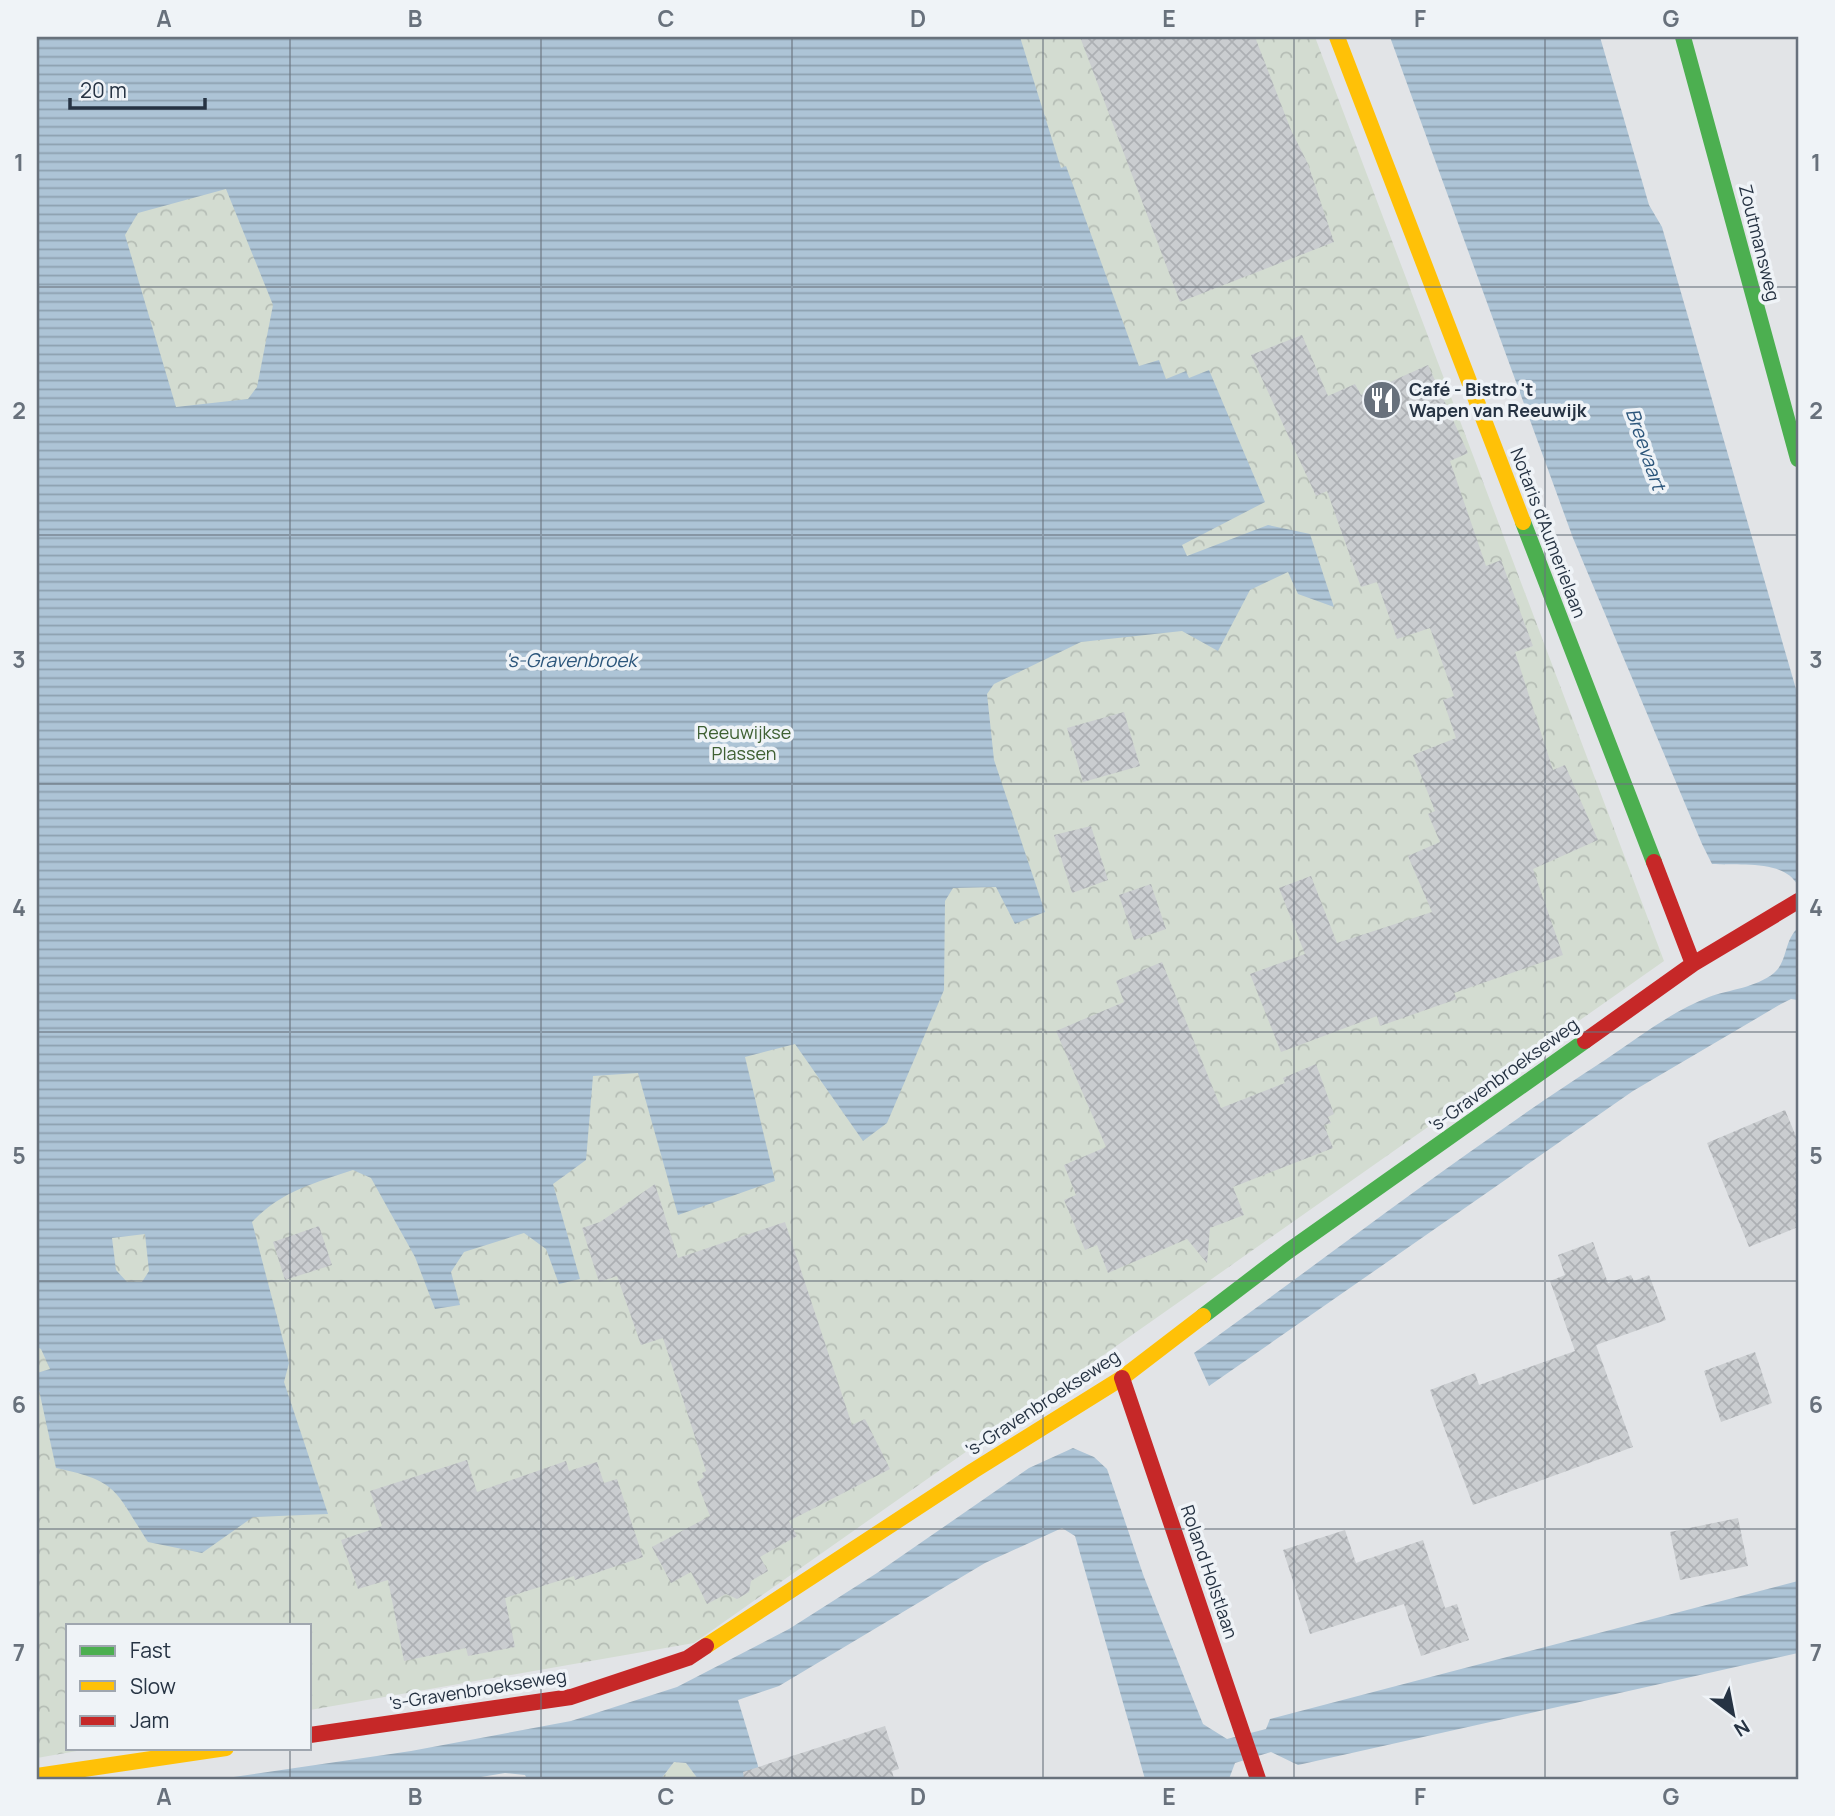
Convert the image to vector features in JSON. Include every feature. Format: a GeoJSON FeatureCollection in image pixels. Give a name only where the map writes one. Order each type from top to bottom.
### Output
{"type":"FeatureCollection","features":[{"type":"Feature","properties":{"kind":"street","name":"Notaris d'Aumerielaan"},"geometry":{"type":"LineString","coordinates":[[1337,37],[1692,964]]}},
{"type":"Feature","properties":{"kind":"street","name":"Zoutmansweg"},"geometry":{"type":"LineString","coordinates":[[1683,37],[1798,459]]}},
{"type":"Feature","properties":{"kind":"street","name":"'s-Gravenbroekseweg"},"geometry":{"type":"LineString","coordinates":[[312,1735],[571,1697],[688,1658],[1122,1378],[1287,1252],[1373,1194],[1692,964],[1798,901]]}},
{"type":"Feature","properties":{"kind":"street","name":"Roland Holstlaan"},"geometry":{"type":"LineString","coordinates":[[1122,1378],[1258,1779]]}},
{"type":"Feature","properties":{"kind":"street"},"geometry":{"type":"LineString","coordinates":[[37,1776],[212,1750]]}},
{"type":"Feature","properties":{"kind":"green space","name":"Reeuwijkse Plassen"},"geometry":{"type":"Polygon","coordinates":[[[37,37],[1315,37],[1664,961],[694,1643],[312,1710],[312,1624],[66,1624],[66,1750],[83,1750],[37,1758],[37,37]]]}},
{"type":"Feature","properties":{"kind":"green space"},"geometry":{"type":"Polygon","coordinates":[[[674,1762],[686,1763],[698,1779],[661,1779],[674,1762]]]}},
{"type":"Feature","properties":{"kind":"water","name":"'s-Gravenbroek"},"geometry":{"type":"Polygon","coordinates":[[[37,37],[1020,37],[1061,168],[1066,166],[1139,366],[1159,360],[1166,379],[1186,371],[1189,378],[1209,370],[1265,502],[1182,545],[1187,556],[1268,525],[1310,534],[1334,607],[1298,594],[1288,572],[1250,590],[1218,651],[1182,631],[1081,642],[994,684],[987,694],[994,760],[1045,912],[1015,924],[996,887],[953,888],[945,901],[944,990],[887,1123],[863,1141],[795,1044],[745,1057],[775,1181],[678,1215],[638,1073],[593,1076],[586,1160],[553,1184],[580,1279],[559,1284],[546,1249],[524,1233],[464,1252],[451,1272],[460,1305],[435,1309],[415,1257],[371,1178],[353,1170],[299,1189],[263,1211],[252,1222],[289,1363],[284,1382],[328,1514],[253,1517],[202,1553],[148,1542],[113,1491],[92,1478],[56,1468],[37,1381],[37,1373],[50,1369],[41,1349],[37,1347],[37,37]],[[226,189],[138,213],[125,235],[176,407],[248,399],[257,387],[273,305],[226,189]],[[145,1234],[112,1238],[116,1270],[127,1282],[142,1282],[149,1271],[145,1234]]]}},
{"type":"Feature","properties":{"kind":"water","name":"Breevaart"},"geometry":{"type":"Polygon","coordinates":[[[1390,37],[1600,37],[1649,205],[1662,227],[1798,696],[1798,886],[1792,877],[1772,868],[1712,864],[1702,844],[1573,538],[1390,37]]]}},
{"type":"Feature","properties":{"kind":"water"},"geometry":{"type":"Polygon","coordinates":[[[1798,928],[1798,1000],[1791,999],[1781,1004],[1633,1091],[1209,1386],[1194,1353],[1449,1167],[1655,1025],[1695,1003],[1767,978],[1782,963],[1790,938],[1798,928]]]}},
{"type":"Feature","properties":{"kind":"water"},"geometry":{"type":"Polygon","coordinates":[[[1073,1448],[1094,1457],[1107,1469],[1144,1577],[1203,1724],[1227,1739],[1266,1729],[1270,1719],[1798,1581],[1798,1653],[1298,1765],[1271,1752],[1235,1763],[1229,1779],[1145,1779],[1075,1536],[1062,1528],[985,1563],[779,1686],[738,1700],[762,1779],[698,1779],[686,1763],[674,1762],[661,1779],[527,1779],[525,1775],[505,1773],[469,1779],[220,1779],[411,1751],[571,1721],[677,1687],[789,1629],[877,1573],[1029,1468],[1073,1448]]]}},
{"type":"Feature","properties":{"kind":"building"},"geometry":{"type":"Polygon","coordinates":[[[1080,37],[1255,37],[1291,130],[1308,164],[1334,242],[1180,302],[1080,37]]]}},
{"type":"Feature","properties":{"kind":"building"},"geometry":{"type":"Polygon","coordinates":[[[1302,335],[1328,396],[1355,384],[1361,395],[1428,365],[1468,453],[1450,461],[1486,566],[1501,560],[1533,646],[1515,652],[1553,770],[1565,765],[1598,840],[1533,869],[1563,955],[1454,993],[1457,999],[1380,1026],[1377,1016],[1281,1052],[1250,974],[1305,954],[1279,888],[1311,876],[1337,943],[1432,912],[1408,856],[1440,842],[1428,814],[1435,811],[1413,755],[1456,738],[1443,700],[1454,696],[1430,628],[1397,639],[1377,582],[1361,587],[1327,491],[1316,496],[1251,355],[1302,335]]]}},
{"type":"Feature","properties":{"kind":"building"},"geometry":{"type":"Polygon","coordinates":[[[1124,712],[1140,766],[1083,782],[1067,728],[1124,712]]]}},
{"type":"Feature","properties":{"kind":"building"},"geometry":{"type":"Polygon","coordinates":[[[1091,826],[1108,880],[1072,893],[1054,835],[1091,826]]]}},
{"type":"Feature","properties":{"kind":"building"},"geometry":{"type":"Polygon","coordinates":[[[1151,884],[1166,929],[1134,940],[1119,895],[1151,884]]]}},
{"type":"Feature","properties":{"kind":"building"},"geometry":{"type":"Polygon","coordinates":[[[1162,962],[1221,1108],[1285,1083],[1283,1078],[1316,1064],[1334,1114],[1328,1117],[1331,1123],[1324,1125],[1333,1148],[1233,1187],[1244,1215],[1210,1228],[1207,1263],[1187,1239],[1108,1273],[1097,1245],[1085,1250],[1064,1200],[1076,1195],[1064,1165],[1106,1147],[1056,1031],[1124,1002],[1116,981],[1162,962]]]}},
{"type":"Feature","properties":{"kind":"building"},"geometry":{"type":"Polygon","coordinates":[[[1785,1110],[1798,1141],[1798,1227],[1749,1247],[1707,1143],[1785,1110]]]}},
{"type":"Feature","properties":{"kind":"building"},"geometry":{"type":"Polygon","coordinates":[[[655,1184],[678,1258],[785,1222],[852,1425],[865,1419],[890,1469],[789,1521],[797,1536],[760,1557],[768,1571],[751,1581],[749,1592],[737,1599],[726,1594],[707,1604],[691,1572],[671,1583],[652,1547],[710,1516],[697,1482],[704,1477],[702,1473],[706,1471],[663,1338],[641,1345],[617,1276],[599,1282],[582,1228],[600,1222],[655,1184]]]}},
{"type":"Feature","properties":{"kind":"building"},"geometry":{"type":"Polygon","coordinates":[[[319,1226],[332,1265],[285,1280],[273,1242],[319,1226]]]}},
{"type":"Feature","properties":{"kind":"building"},"geometry":{"type":"Polygon","coordinates":[[[1593,1242],[1608,1283],[1631,1275],[1634,1281],[1649,1275],[1666,1320],[1596,1345],[1633,1447],[1473,1505],[1430,1390],[1475,1373],[1479,1385],[1575,1351],[1550,1281],[1565,1275],[1558,1255],[1593,1242]]]}},
{"type":"Feature","properties":{"kind":"building"},"geometry":{"type":"Polygon","coordinates":[[[1755,1352],[1772,1403],[1721,1422],[1704,1371],[1755,1352]]]}},
{"type":"Feature","properties":{"kind":"building"},"geometry":{"type":"Polygon","coordinates":[[[467,1460],[477,1492],[566,1461],[569,1471],[597,1462],[604,1483],[617,1479],[643,1557],[575,1580],[574,1576],[505,1598],[515,1647],[468,1656],[466,1648],[404,1661],[388,1580],[358,1589],[341,1540],[382,1526],[370,1491],[467,1460]]]}},
{"type":"Feature","properties":{"kind":"building"},"geometry":{"type":"Polygon","coordinates":[[[1738,1518],[1748,1566],[1680,1580],[1670,1532],[1738,1518]]]}},
{"type":"Feature","properties":{"kind":"building"},"geometry":{"type":"Polygon","coordinates":[[[1345,1530],[1356,1563],[1423,1540],[1445,1608],[1457,1604],[1469,1640],[1421,1656],[1404,1604],[1310,1634],[1283,1550],[1345,1530]]]}},
{"type":"Feature","properties":{"kind":"building"},"geometry":{"type":"Polygon","coordinates":[[[885,1726],[899,1769],[892,1771],[894,1779],[744,1779],[743,1772],[885,1726]]]}},
{"type":"Feature","properties":{"kind":"traffic: fast"},"geometry":{"type":"LineString","coordinates":[[1683,37],[1798,459]]}},
{"type":"Feature","properties":{"kind":"traffic: fast"},"geometry":{"type":"LineString","coordinates":[[1523,522],[1654,862]]}},
{"type":"Feature","properties":{"kind":"traffic: fast"},"geometry":{"type":"LineString","coordinates":[[1203,1316],[1287,1252],[1585,1041]]}},
{"type":"Feature","properties":{"kind":"traffic: slow"},"geometry":{"type":"LineString","coordinates":[[1337,37],[1523,522]]}},
{"type":"Feature","properties":{"kind":"traffic: slow"},"geometry":{"type":"LineString","coordinates":[[706,1646],[973,1471],[1122,1378],[1203,1316]]}},
{"type":"Feature","properties":{"kind":"traffic: slow"},"geometry":{"type":"LineString","coordinates":[[37,1776],[212,1750]]}},
{"type":"Feature","properties":{"kind":"traffic: jam"},"geometry":{"type":"LineString","coordinates":[[1654,862],[1693,964]]}},
{"type":"Feature","properties":{"kind":"traffic: jam"},"geometry":{"type":"LineString","coordinates":[[1585,1041],[1693,964],[1798,901]]}},
{"type":"Feature","properties":{"kind":"traffic: jam"},"geometry":{"type":"LineString","coordinates":[[1122,1378],[1258,1779]]}},
{"type":"Feature","properties":{"kind":"traffic: jam"},"geometry":{"type":"LineString","coordinates":[[312,1735],[571,1697],[688,1658],[706,1646]]}},
{"type":"Feature","properties":{"kind":"place","name":"Café - Bistro 't Wapen van Reeuwijk"},"geometry":{"type":"Point","coordinates":[1382,400]}}]}
